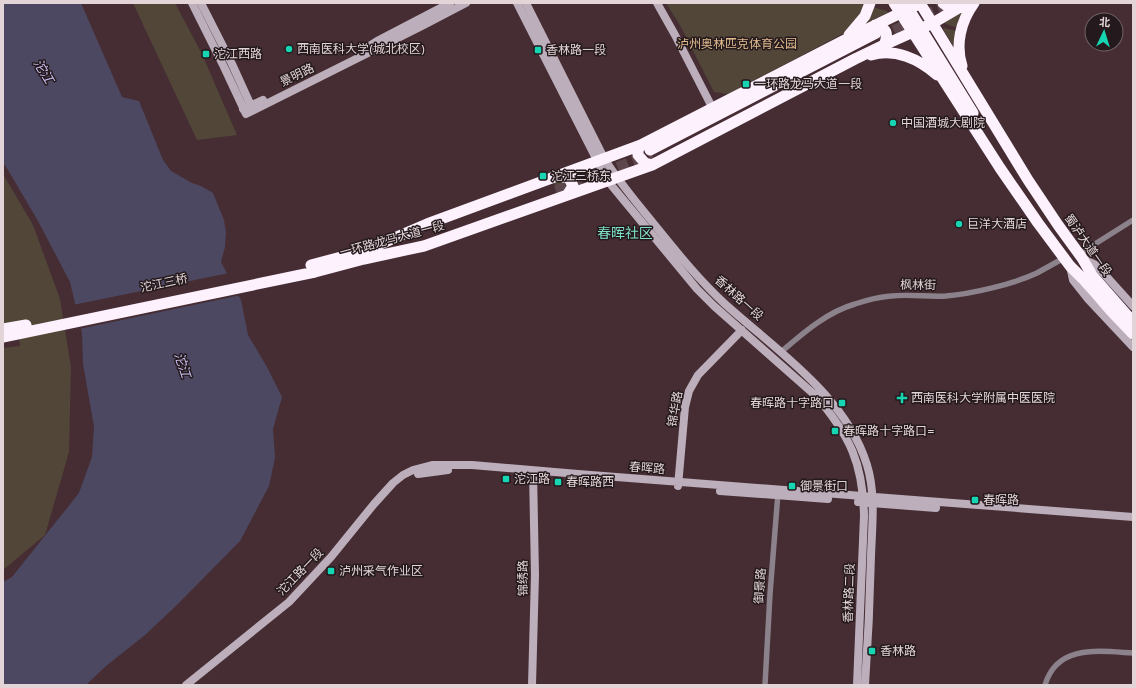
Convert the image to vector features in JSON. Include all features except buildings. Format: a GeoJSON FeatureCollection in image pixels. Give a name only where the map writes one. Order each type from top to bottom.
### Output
{"type":"FeatureCollection","features":[{"type":"Feature","properties":{"kind":"highway"},"geometry":{"type":"LineString","coordinates":[[845,40],[865,16],[870,3]]}},
{"type":"Feature","properties":{"kind":"highway"},"geometry":{"type":"LineString","coordinates":[[894,3],[903,8],[1008,157],[1028,180]]}},
{"type":"Feature","properties":{"kind":"highway"},"geometry":{"type":"LineString","coordinates":[[912,3],[977,112],[1026,204]]}},
{"type":"Feature","properties":{"kind":"highway","name":"一环路龙马大道一段"},"geometry":{"type":"LineString","coordinates":[[364,255],[427,224],[556,184],[601,160],[649,153],[855,59],[903,8],[920,3]]}},
{"type":"Feature","properties":{"kind":"highway"},"geometry":{"type":"LineString","coordinates":[[920,3],[1028,180]]}},
{"type":"Feature","properties":{"kind":"highway"},"geometry":{"type":"LineString","coordinates":[[944,3],[948,8],[952,9],[963,5]]}},
{"type":"Feature","properties":{"kind":"highway"},"geometry":{"type":"LineString","coordinates":[[966,78],[960,59],[960,38],[962,25],[974,3]]}},
{"type":"Feature","properties":{"kind":"highway","name":"一环路龙马大道一段"},"geometry":{"type":"LineString","coordinates":[[314,268],[364,255],[424,246],[611,179],[715,107],[845,40],[913,32],[933,23],[963,5]]}},
{"type":"Feature","properties":{"kind":"highway"},"geometry":{"type":"LineString","coordinates":[[903,8],[913,32],[1000,168],[1026,204]]}},
{"type":"Feature","properties":{"kind":"highway"},"geometry":{"type":"LineString","coordinates":[[649,153],[878,35]]}},
{"type":"Feature","properties":{"kind":"highway"},"geometry":{"type":"LineString","coordinates":[[855,59],[877,53],[902,54],[927,67],[947,85]]}},
{"type":"Feature","properties":{"kind":"highway"},"geometry":{"type":"LineString","coordinates":[[364,255],[570,178],[573,186],[568,194]]}},
{"type":"Feature","properties":{"kind":"highway","name":"蜀泸大道一段"},"geometry":{"type":"LineString","coordinates":[[1028,180],[1081,256],[1092,275],[1133,322]]}},
{"type":"Feature","properties":{"kind":"highway","name":"蜀泸大道一段"},"geometry":{"type":"LineString","coordinates":[[1026,204],[1067,262],[1133,334]]}},
{"type":"Feature","properties":{"kind":"highway","name":"沱江三桥"},"geometry":{"type":"LineString","coordinates":[[21,330],[314,268]]}},
{"type":"Feature","properties":{"kind":"highway"},"geometry":{"type":"LineString","coordinates":[[3,329],[21,330]]}},
{"type":"Feature","properties":{"kind":"highway"},"geometry":{"type":"LineString","coordinates":[[3,338],[21,330]]}},
{"type":"Feature","properties":{"kind":"street"},"geometry":{"type":"LineString","coordinates":[[192,3],[224,67],[248,110]]}},
{"type":"Feature","properties":{"kind":"street"},"geometry":{"type":"LineString","coordinates":[[201,3],[232,64],[248,110]]}},
{"type":"Feature","properties":{"kind":"street","name":"景明路"},"geometry":{"type":"LineString","coordinates":[[248,110],[450,3]]}},
{"type":"Feature","properties":{"kind":"street","name":"景明路"},"geometry":{"type":"LineString","coordinates":[[248,110],[422,26],[466,3]]}},
{"type":"Feature","properties":{"kind":"street","name":"香林路一段"},"geometry":{"type":"LineString","coordinates":[[517,3],[611,179],[697,289],[714,306],[799,380],[816,396],[830,413],[842,429],[852,448],[868,500]]}},
{"type":"Feature","properties":{"kind":"street","name":"香林路一段"},"geometry":{"type":"LineString","coordinates":[[526,3],[601,160]]}},
{"type":"Feature","properties":{"kind":"street"},"geometry":{"type":"LineString","coordinates":[[657,3],[715,107]]}},
{"type":"Feature","properties":{"kind":"street"},"geometry":{"type":"LineString","coordinates":[[663,3],[679,31],[715,107]]}},
{"type":"Feature","properties":{"kind":"street","name":"香林路一段"},"geometry":{"type":"LineString","coordinates":[[611,179],[700,279],[781,352],[828,398],[848,423],[859,443],[867,466],[868,500]]}},
{"type":"Feature","properties":{"kind":"street"},"geometry":{"type":"LineString","coordinates":[[1133,220],[1081,256],[1096,265],[1133,306]]}},
{"type":"Feature","properties":{"kind":"street"},"geometry":{"type":"LineString","coordinates":[[1067,262],[1073,280],[1133,347]]}},
{"type":"Feature","properties":{"kind":"street","name":"枫林街"},"geometry":{"type":"LineString","coordinates":[[781,352],[808,329],[853,304],[892,296],[929,297],[969,293],[1006,284],[1067,262]]}},
{"type":"Feature","properties":{"kind":"street","name":"锦华路"},"geometry":{"type":"LineString","coordinates":[[680,485],[685,407],[689,391],[698,375],[743,331]]}},
{"type":"Feature","properties":{"kind":"street","name":"春晖路"},"geometry":{"type":"LineString","coordinates":[[423,470],[432,465],[456,464],[533,473],[778,492],[1133,523]]}},
{"type":"Feature","properties":{"kind":"street","name":"沱江路一段"},"geometry":{"type":"LineString","coordinates":[[186,685],[289,602],[331,557],[393,483],[404,475],[423,470]]}},
{"type":"Feature","properties":{"kind":"street","name":"沱江路一段"},"geometry":{"type":"LineString","coordinates":[[195,685],[293,605],[335,561],[397,487],[406,479],[423,470]]}},
{"type":"Feature","properties":{"kind":"street","name":"锦绣路"},"geometry":{"type":"LineString","coordinates":[[532,685],[535,582],[533,473]]}},
{"type":"Feature","properties":{"kind":"street","name":"御景路"},"geometry":{"type":"LineString","coordinates":[[765,685],[778,492]]}},
{"type":"Feature","properties":{"kind":"street","name":"春晖路"},"geometry":{"type":"LineString","coordinates":[[868,500],[1133,517]]}},
{"type":"Feature","properties":{"kind":"street","name":"香林路二段"},"geometry":{"type":"LineString","coordinates":[[857,685],[868,500]]}},
{"type":"Feature","properties":{"kind":"street","name":"香林路二段"},"geometry":{"type":"LineString","coordinates":[[865,685],[868,500]]}},
{"type":"Feature","properties":{"kind":"street"},"geometry":{"type":"LineString","coordinates":[[1045,685],[1057,663],[1068,656],[1079,653],[1102,651],[1133,653]]}},
{"type":"Feature","properties":{"kind":"green space"},"geometry":{"type":"Polygon","coordinates":[[[133,3],[175,3],[202,54],[237,135],[197,140],[133,3]]]}},
{"type":"Feature","properties":{"kind":"green space","name":"泸州奥林匹克体育公园"},"geometry":{"type":"Polygon","coordinates":[[[666,3],[868,3],[846,32],[728,94],[714,92],[681,27],[666,3]]]}},
{"type":"Feature","properties":{"kind":"green space"},"geometry":{"type":"Polygon","coordinates":[[[872,7],[887,11],[888,13],[864,24],[872,7]]]}},
{"type":"Feature","properties":{"kind":"green space"},"geometry":{"type":"Polygon","coordinates":[[[963,10],[958,28],[944,22],[963,10]]]}},
{"type":"Feature","properties":{"kind":"green space"},"geometry":{"type":"Polygon","coordinates":[[[943,29],[957,31],[954,47],[943,29]]]}},
{"type":"Feature","properties":{"kind":"green space"},"geometry":{"type":"Polygon","coordinates":[[[3,174],[33,225],[60,299],[71,367],[69,452],[45,535],[3,570],[3,348],[20,346],[17,322],[3,326],[3,174]]]}},
{"type":"Feature","properties":{"kind":"green space"},"geometry":{"type":"Polygon","coordinates":[[[565,180],[569,188],[557,195],[554,182],[565,180]]]}},
{"type":"Feature","properties":{"kind":"water","name":"沱江"},"geometry":{"type":"Polygon","coordinates":[[[3,3],[81,3],[122,97],[139,101],[163,160],[171,171],[213,193],[224,220],[226,233],[225,247],[221,262],[241,300],[248,335],[267,367],[282,397],[273,429],[275,458],[269,486],[240,541],[145,635],[106,666],[86,685],[3,685],[3,582],[12,577],[79,493],[92,457],[94,427],[83,364],[82,333],[70,282],[38,221],[3,163],[3,3]]]}},
{"type":"Feature","properties":{"kind":"pier"},"geometry":{"type":"Polygon","coordinates":[[[229,273],[241,295],[79,329],[73,305],[229,273]]]}},
{"type":"Feature","properties":{"kind":"tunnel"},"geometry":{"type":"LineString","coordinates":[[879,38],[951,3]]}},
{"type":"Feature","properties":{"kind":"tunnel"},"geometry":{"type":"LineString","coordinates":[[556,191],[652,154]]}},
{"type":"Feature","properties":{"kind":"place","name":"西南医科大学(城北校区)"},"geometry":{"type":"Point","coordinates":[289,49]}},
{"type":"Feature","properties":{"kind":"place","name":"香林路一段"},"geometry":{"type":"Point","coordinates":[538,50]}},
{"type":"Feature","properties":{"kind":"place","name":"沱江西路"},"geometry":{"type":"Point","coordinates":[206,54]}},
{"type":"Feature","properties":{"kind":"place","name":"一环路龙马大道一段"},"geometry":{"type":"Point","coordinates":[746,84]}},
{"type":"Feature","properties":{"kind":"place","name":"中国酒城大剧院"},"geometry":{"type":"Point","coordinates":[893,123]}},
{"type":"Feature","properties":{"kind":"place","name":"沱江三桥东"},"geometry":{"type":"Point","coordinates":[543,176]}},
{"type":"Feature","properties":{"kind":"place","name":"巨洋大酒店"},"geometry":{"type":"Point","coordinates":[959,224]}},
{"type":"Feature","properties":{"kind":"place","name":"西南医科大学附属中医医院"},"geometry":{"type":"Point","coordinates":[902,398]}},
{"type":"Feature","properties":{"kind":"place","name":"春晖路十字路口"},"geometry":{"type":"Point","coordinates":[842,403]}},
{"type":"Feature","properties":{"kind":"place","name":"春晖路十字路口="},"geometry":{"type":"Point","coordinates":[835,431]}},
{"type":"Feature","properties":{"kind":"place","name":"沱江路"},"geometry":{"type":"Point","coordinates":[506,479]}},
{"type":"Feature","properties":{"kind":"place","name":"春晖路西"},"geometry":{"type":"Point","coordinates":[558,482]}},
{"type":"Feature","properties":{"kind":"place","name":"御景街口"},"geometry":{"type":"Point","coordinates":[792,486]}},
{"type":"Feature","properties":{"kind":"place","name":"春晖路"},"geometry":{"type":"Point","coordinates":[975,500]}},
{"type":"Feature","properties":{"kind":"place","name":"泸州采气作业区"},"geometry":{"type":"Point","coordinates":[331,571]}},
{"type":"Feature","properties":{"kind":"place","name":"香林路"},"geometry":{"type":"Point","coordinates":[872,651]}},
{"type":"Feature","properties":{"kind":"district","name":"春晖社区"},"geometry":{"type":"Point","coordinates":[625,233]}}]}
